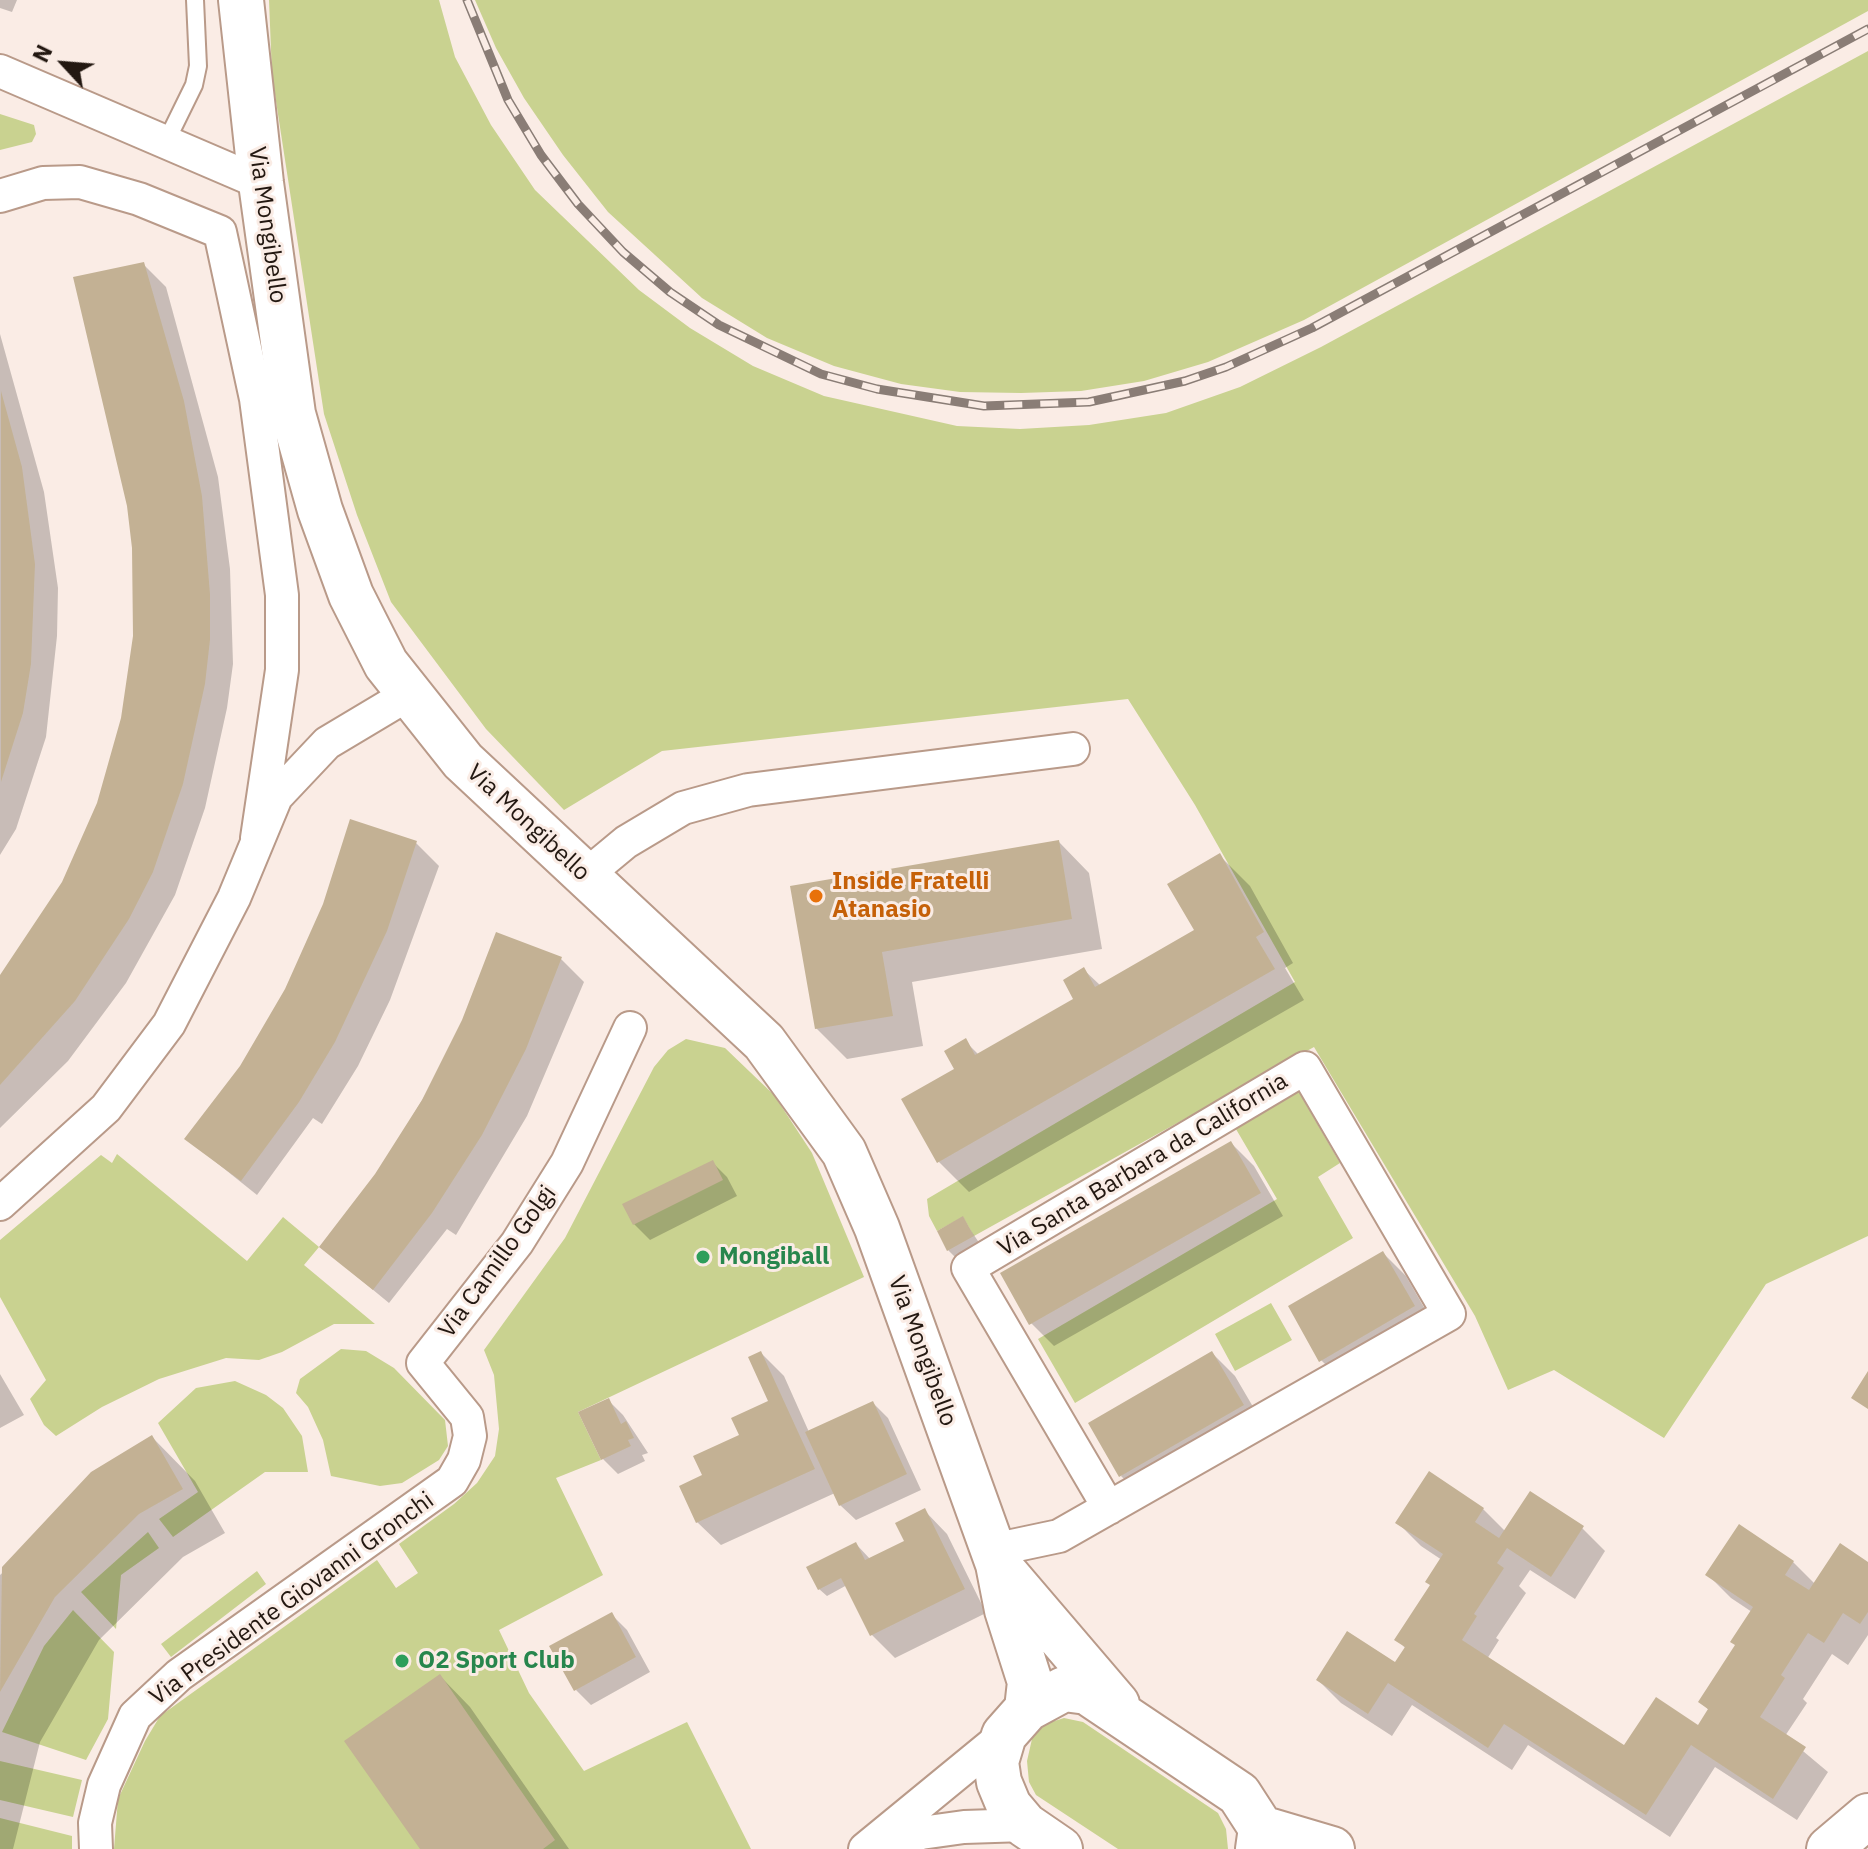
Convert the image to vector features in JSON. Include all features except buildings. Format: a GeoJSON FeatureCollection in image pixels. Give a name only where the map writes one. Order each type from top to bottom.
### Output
{"type":"FeatureCollection","features":[{"type":"Feature","properties":{"kind":"street","name":"Via Mongibello"},"geometry":{"type":"LineString","coordinates":[[241,0],[261,183],[293,414],[320,510],[351,595],[386,664],[463,761],[764,1042],[812,1104],[844,1152],[877,1228],[996,1557]]}},
{"type":"Feature","properties":{"kind":"street"},"geometry":{"type":"LineString","coordinates":[[0,71],[261,183]]}},
{"type":"Feature","properties":{"kind":"street"},"geometry":{"type":"LineString","coordinates":[[0,196],[43,183],[80,182],[139,199],[220,232],[256,399],[282,595],[282,670],[257,838]]}},
{"type":"Feature","properties":{"kind":"street"},"geometry":{"type":"LineString","coordinates":[[0,1204],[106,1108],[169,1024],[234,898],[276,797],[304,763],[327,743],[409,694]]}},
{"type":"Feature","properties":{"kind":"street"},"geometry":{"type":"LineString","coordinates":[[585,876],[626,842],[683,808],[748,790],[1073,749]]}},
{"type":"Feature","properties":{"kind":"street","name":"Via Camillo Golgi"},"geometry":{"type":"LineString","coordinates":[[423,1363],[517,1243],[559,1177],[630,1028]]}},
{"type":"Feature","properties":{"kind":"street","name":"Via Santa Barbara da California"},"geometry":{"type":"LineString","coordinates":[[996,1557],[1059,1536],[1109,1508],[1449,1314],[1305,1068],[968,1268],[1109,1508]]}},
{"type":"Feature","properties":{"kind":"street","name":"Via Presidente Giovanni Gronchi"},"geometry":{"type":"LineString","coordinates":[[96,1849],[95,1823],[104,1785],[135,1716],[179,1675],[452,1481],[464,1460],[470,1436],[467,1417],[423,1363]]}},
{"type":"Feature","properties":{"kind":"street"},"geometry":{"type":"LineString","coordinates":[[996,1557],[1133,1720]]}},
{"type":"Feature","properties":{"kind":"street"},"geometry":{"type":"LineString","coordinates":[[996,1557],[1007,1610],[1030,1682],[1016,1722],[996,1762],[999,1782],[1009,1806],[1043,1837]]}},
{"type":"Feature","properties":{"kind":"street"},"geometry":{"type":"LineString","coordinates":[[865,1849],[1016,1722],[1064,1689],[1087,1692],[1239,1794],[1259,1838],[1332,1849]]}},
{"type":"Feature","properties":{"kind":"street"},"geometry":{"type":"LineString","coordinates":[[1829,1849],[1868,1816]]}},
{"type":"Feature","properties":{"kind":"street"},"geometry":{"type":"LineString","coordinates":[[874,1849],[921,1833],[964,1827],[1043,1837]]}},
{"type":"Feature","properties":{"kind":"lane"},"geometry":{"type":"LineString","coordinates":[[166,142],[194,85],[198,66],[195,0]]}},
{"type":"Feature","properties":{"kind":"green space"},"geometry":{"type":"Polygon","coordinates":[[[269,0],[439,0],[455,57],[491,125],[535,190],[639,290],[690,328],[753,366],[824,396],[957,426],[1020,429],[1089,425],[1166,413],[1240,387],[1321,347],[1868,51],[1868,1236],[1766,1284],[1664,1438],[1554,1370],[1508,1390],[1475,1316],[1314,1047],[974,1236],[963,1217],[937,1231],[929,1216],[927,1199],[1295,982],[1195,805],[1128,699],[662,751],[564,810],[486,729],[391,602],[357,515],[324,414],[272,75],[269,0]]]}},
{"type":"Feature","properties":{"kind":"green space"},"geometry":{"type":"Polygon","coordinates":[[[475,0],[1868,0],[1868,11],[1304,320],[1208,362],[1144,381],[1081,391],[1021,393],[960,392],[901,384],[834,366],[767,338],[702,298],[608,212],[563,155],[524,98],[496,48],[475,0]]]}},
{"type":"Feature","properties":{"kind":"green space"},"geometry":{"type":"Polygon","coordinates":[[[0,114],[34,125],[36,134],[32,142],[0,150],[0,114]]]}},
{"type":"Feature","properties":{"kind":"green space"},"geometry":{"type":"Polygon","coordinates":[[[686,1039],[725,1048],[774,1095],[812,1153],[864,1277],[578,1412],[601,1460],[556,1478],[603,1575],[499,1630],[529,1693],[584,1771],[687,1722],[751,1849],[114,1849],[118,1799],[160,1716],[377,1560],[396,1588],[418,1573],[399,1544],[477,1483],[495,1456],[499,1429],[494,1375],[484,1350],[565,1238],[654,1067],[668,1050],[686,1039]]]}},
{"type":"Feature","properties":{"kind":"green space"},"geometry":{"type":"Polygon","coordinates":[[[1296,1087],[1340,1163],[1318,1177],[1353,1238],[1075,1403],[1038,1339],[1277,1199],[1233,1124],[1296,1087]]]}},
{"type":"Feature","properties":{"kind":"green space"},"geometry":{"type":"Polygon","coordinates":[[[117,1154],[247,1261],[283,1217],[319,1247],[304,1265],[375,1324],[334,1324],[282,1352],[259,1360],[226,1358],[159,1379],[102,1407],[56,1436],[44,1425],[30,1399],[46,1380],[0,1297],[0,1240],[101,1155],[112,1163],[117,1154]]]}},
{"type":"Feature","properties":{"kind":"green space"},"geometry":{"type":"Polygon","coordinates":[[[1271,1303],[1292,1340],[1235,1371],[1215,1334],[1271,1303]]]}},
{"type":"Feature","properties":{"kind":"green space"},"geometry":{"type":"Polygon","coordinates":[[[341,1349],[366,1351],[394,1368],[445,1420],[448,1446],[439,1460],[402,1483],[380,1486],[331,1476],[323,1440],[308,1407],[296,1393],[300,1379],[341,1349]]]}},
{"type":"Feature","properties":{"kind":"green space"},"geometry":{"type":"Polygon","coordinates":[[[235,1381],[266,1395],[283,1408],[302,1436],[308,1472],[265,1472],[173,1537],[159,1519],[198,1492],[158,1423],[196,1388],[235,1381]]]}},
{"type":"Feature","properties":{"kind":"green space"},"geometry":{"type":"Polygon","coordinates":[[[148,1532],[159,1548],[121,1575],[116,1629],[81,1592],[148,1532]]]}},
{"type":"Feature","properties":{"kind":"green space"},"geometry":{"type":"Polygon","coordinates":[[[257,1571],[266,1584],[171,1657],[161,1644],[257,1571]]]}},
{"type":"Feature","properties":{"kind":"green space"},"geometry":{"type":"Polygon","coordinates":[[[73,1610],[114,1652],[108,1719],[86,1760],[2,1732],[44,1646],[73,1610]]]}},
{"type":"Feature","properties":{"kind":"green space"},"geometry":{"type":"Polygon","coordinates":[[[1064,1718],[1083,1722],[1218,1813],[1226,1829],[1228,1849],[1118,1849],[1036,1795],[1029,1782],[1027,1761],[1032,1739],[1045,1724],[1064,1718]]]}},
{"type":"Feature","properties":{"kind":"green space"},"geometry":{"type":"Polygon","coordinates":[[[0,1761],[82,1780],[73,1817],[0,1800],[0,1761]]]}},
{"type":"Feature","properties":{"kind":"green space"},"geometry":{"type":"Polygon","coordinates":[[[0,1818],[72,1836],[72,1849],[0,1849],[0,1818]]]}},
{"type":"Feature","properties":{"kind":"railway"},"geometry":{"type":"LineString","coordinates":[[467,0],[508,100],[541,155],[578,204],[623,252],[670,292],[719,325],[821,374],[877,389],[984,406],[1089,402],[1185,381],[1226,367],[1312,328],[1868,29]]}},
{"type":"Feature","properties":{"kind":"place","name":"Inside Fratelli Atanasio"},"geometry":{"type":"Point","coordinates":[816,896]}},
{"type":"Feature","properties":{"kind":"place","name":"Mongiball"},"geometry":{"type":"Point","coordinates":[703,1257]}},
{"type":"Feature","properties":{"kind":"place","name":"O2 Sport Club"},"geometry":{"type":"Point","coordinates":[402,1661]}}]}
